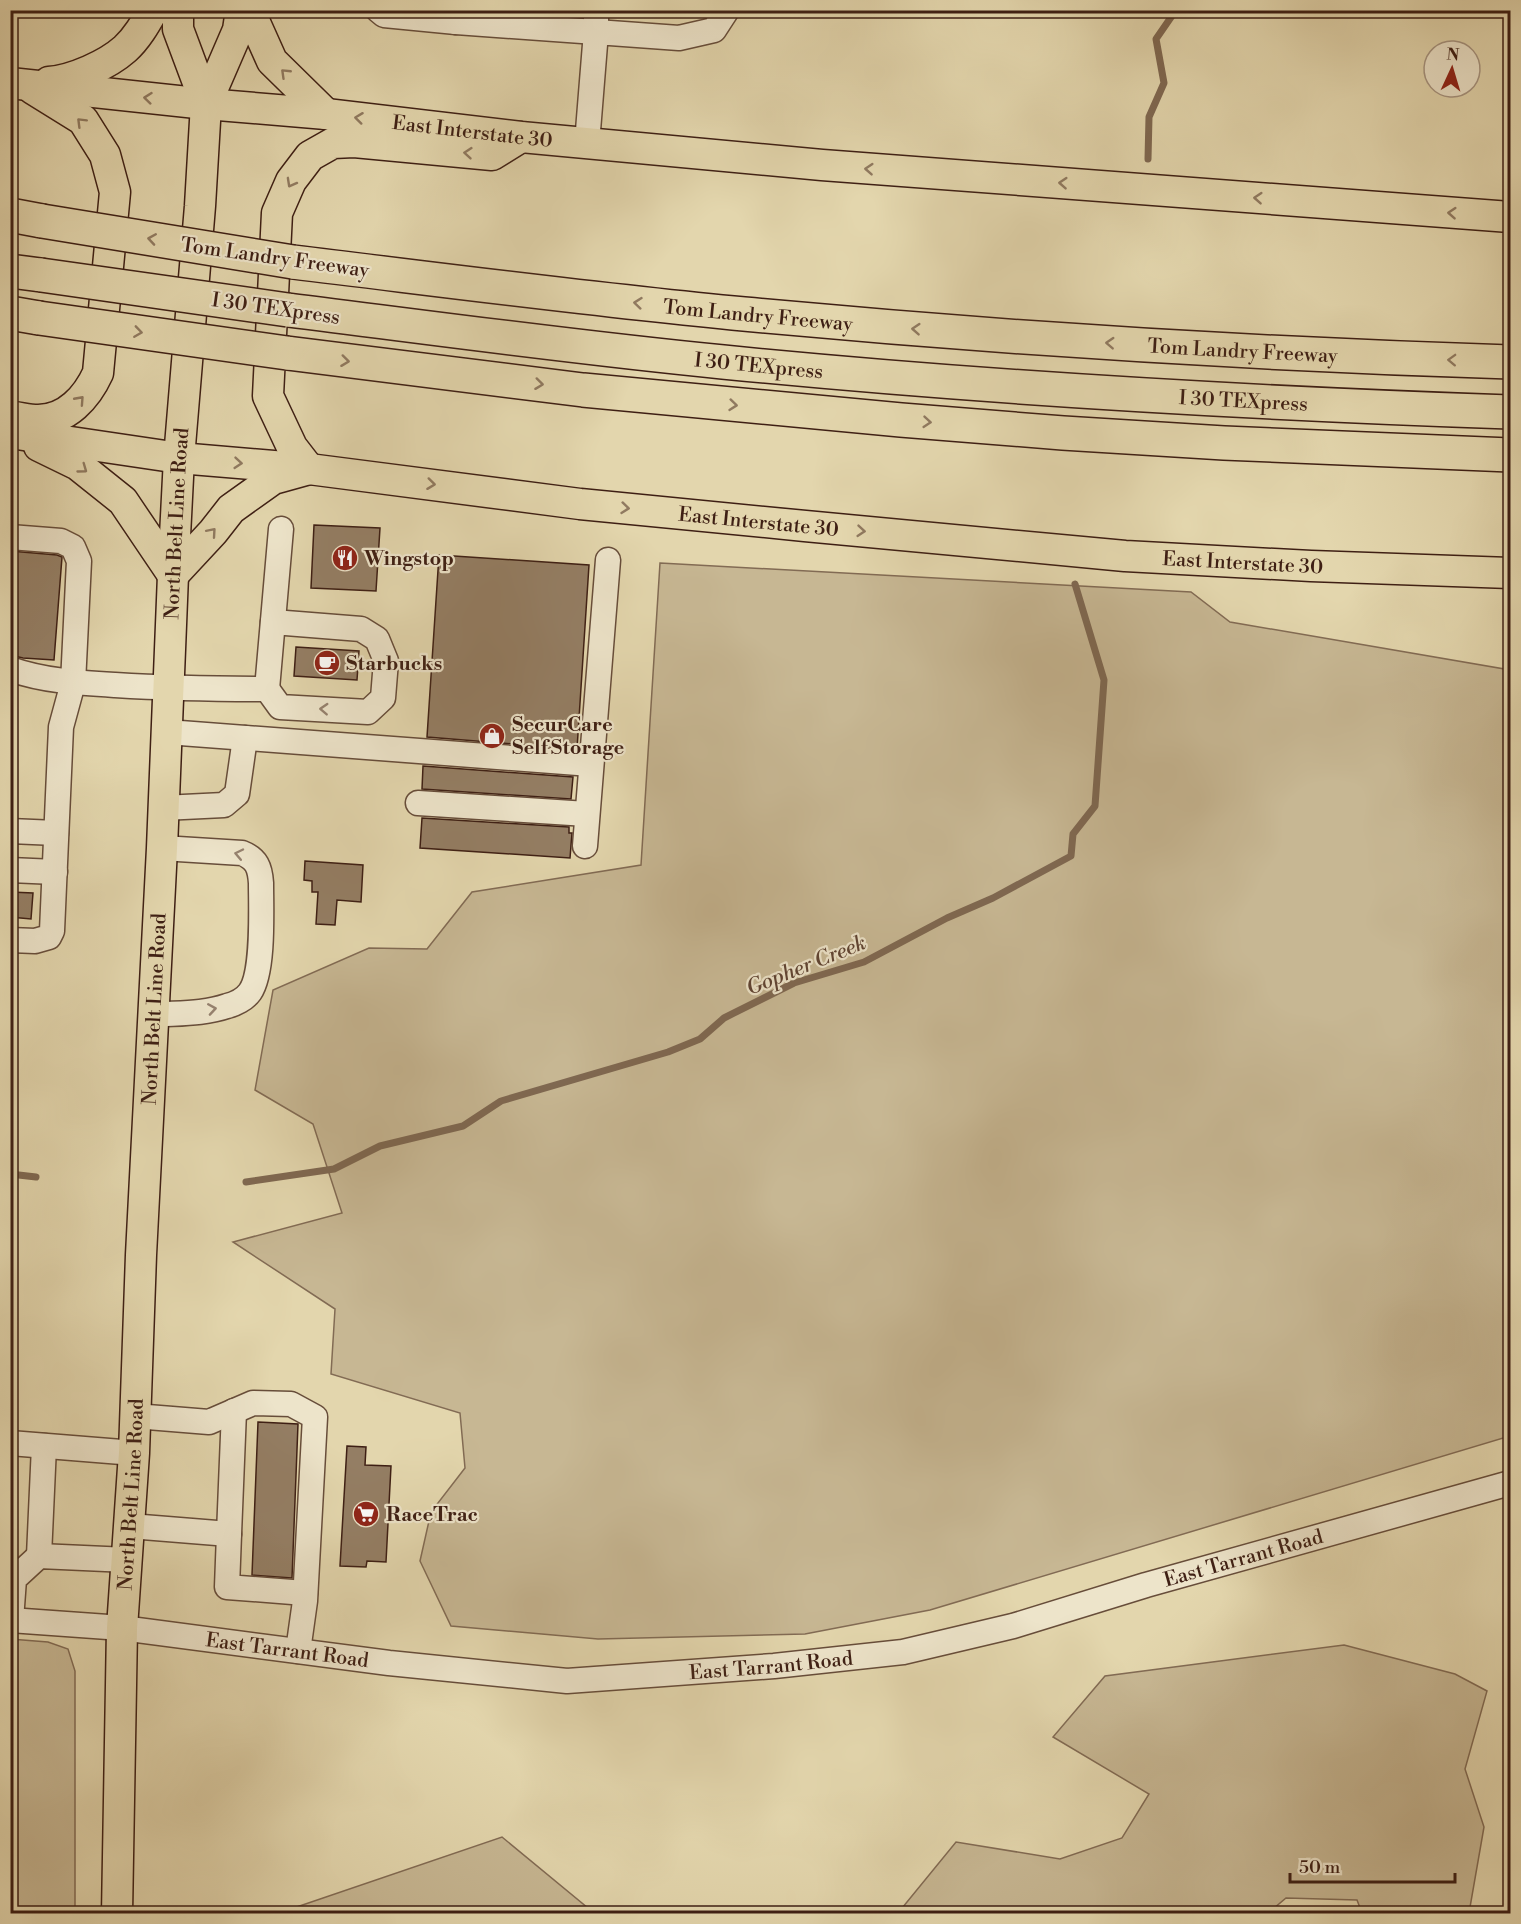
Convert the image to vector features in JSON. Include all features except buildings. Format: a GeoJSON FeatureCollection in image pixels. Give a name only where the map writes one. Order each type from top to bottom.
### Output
{"type":"FeatureCollection","features":[{"type":"Feature","properties":{"kind":"highway","name":"Tom Landry Freeway"},"geometry":{"type":"LineString","coordinates":[[26,218],[293,262],[581,297],[907,329],[1238,351],[1510,362]]}},
{"type":"Feature","properties":{"kind":"highway","name":"I 30 TEXpress"},"geometry":{"type":"LineString","coordinates":[[26,273],[288,310],[581,347],[724,362],[1213,400],[1510,411]]}},
{"type":"Feature","properties":{"kind":"highway"},"geometry":{"type":"LineString","coordinates":[[25,316],[287,353],[583,390],[901,420],[1064,434],[1510,455]]}},
{"type":"Feature","properties":{"kind":"main road"},"geometry":{"type":"LineString","coordinates":[[18,84],[66,80],[101,64],[125,50],[143,28],[153,10]]}},
{"type":"Feature","properties":{"kind":"main road","name":"North Belt Line Road"},"geometry":{"type":"LineString","coordinates":[[178,10],[177,29],[206,105]]}},
{"type":"Feature","properties":{"kind":"main road","name":"North Belt Line Road"},"geometry":{"type":"LineString","coordinates":[[117,1914],[122,1628],[134,1453],[141,1256],[179,458],[206,105],[238,30],[241,10]]}},
{"type":"Feature","properties":{"kind":"main road"},"geometry":{"type":"LineString","coordinates":[[253,10],[255,23],[272,61],[326,114]]}},
{"type":"Feature","properties":{"kind":"main road"},"geometry":{"type":"LineString","coordinates":[[11,428],[56,417],[73,408],[92,387],[98,373],[116,192],[105,155],[83,120],[18,84]]}},
{"type":"Feature","properties":{"kind":"main road","name":"East Interstate 30"},"geometry":{"type":"LineString","coordinates":[[18,84],[206,105],[326,114],[521,137],[822,165],[1510,217]]}},
{"type":"Feature","properties":{"kind":"main road"},"geometry":{"type":"LineString","coordinates":[[11,428],[78,465],[123,501],[172,575],[213,532],[231,509],[273,479],[309,469],[292,447],[268,396],[278,213],[291,181],[310,156],[333,143],[354,142],[492,155],[521,137]]}},
{"type":"Feature","properties":{"kind":"main road","name":"East Interstate 30"},"geometry":{"type":"LineString","coordinates":[[11,428],[179,458],[309,469],[580,504],[1125,555],[1311,566],[1510,573]]}},
{"type":"Feature","properties":{"kind":"street"},"geometry":{"type":"LineString","coordinates":[[378,10],[384,15],[596,21],[679,38],[714,30],[727,10]]}},
{"type":"Feature","properties":{"kind":"street"},"geometry":{"type":"LineString","coordinates":[[586,143],[596,21]]}},
{"type":"Feature","properties":{"kind":"street"},"geometry":{"type":"LineString","coordinates":[[273,698],[273,622],[281,528]]}},
{"type":"Feature","properties":{"kind":"street"},"geometry":{"type":"LineString","coordinates":[[10,537],[61,541],[73,547],[79,561],[73,682],[61,727],[52,931],[49,937],[35,941],[10,940]]}},
{"type":"Feature","properties":{"kind":"street"},"geometry":{"type":"LineString","coordinates":[[585,846],[608,560]]}},
{"type":"Feature","properties":{"kind":"street"},"geometry":{"type":"LineString","coordinates":[[10,669],[24,674],[73,682],[273,698],[368,712],[383,698],[386,661],[377,639],[361,629],[273,622]]}},
{"type":"Feature","properties":{"kind":"street"},"geometry":{"type":"LineString","coordinates":[[167,732],[591,764]]}},
{"type":"Feature","properties":{"kind":"street"},"geometry":{"type":"LineString","coordinates":[[164,808],[224,805],[237,794],[245,738]]}},
{"type":"Feature","properties":{"kind":"street"},"geometry":{"type":"LineString","coordinates":[[418,803],[587,814]]}},
{"type":"Feature","properties":{"kind":"street"},"geometry":{"type":"LineString","coordinates":[[10,831],[56,833]]}},
{"type":"Feature","properties":{"kind":"street"},"geometry":{"type":"LineString","coordinates":[[154,1015],[214,1010],[238,1002],[249,994],[259,967],[261,883],[260,871],[256,862],[242,853],[162,848]]}},
{"type":"Feature","properties":{"kind":"street"},"geometry":{"type":"LineString","coordinates":[[10,870],[55,872]]}},
{"type":"Feature","properties":{"kind":"street"},"geometry":{"type":"LineString","coordinates":[[135,1416],[209,1422],[253,1403],[291,1404],[315,1417],[305,1593],[298,1651]]}},
{"type":"Feature","properties":{"kind":"street"},"geometry":{"type":"LineString","coordinates":[[234,1411],[227,1587],[305,1593]]}},
{"type":"Feature","properties":{"kind":"street"},"geometry":{"type":"LineString","coordinates":[[10,1443],[134,1453]]}},
{"type":"Feature","properties":{"kind":"street"},"geometry":{"type":"LineString","coordinates":[[39,1556],[44,1446]]}},
{"type":"Feature","properties":{"kind":"street","name":"East Tarrant Road"},"geometry":{"type":"LineString","coordinates":[[11,1620],[122,1628],[389,1663],[567,1681],[774,1666],[903,1652],[1013,1626],[1146,1585],[1510,1483]]}},
{"type":"Feature","properties":{"kind":"street"},"geometry":{"type":"LineString","coordinates":[[130,1526],[229,1534]]}},
{"type":"Feature","properties":{"kind":"street"},"geometry":{"type":"LineString","coordinates":[[11,1620],[12,1579],[39,1556],[128,1560]]}},
{"type":"Feature","properties":{"kind":"shaded area"},"geometry":{"type":"Polygon","coordinates":[[[660,563],[1191,592],[1230,622],[1510,670],[1510,1436],[930,1610],[805,1634],[598,1639],[451,1626],[420,1561],[431,1512],[465,1468],[460,1413],[331,1374],[335,1309],[233,1242],[342,1213],[313,1124],[255,1090],[273,990],[369,948],[427,949],[472,892],[641,865],[660,563]]]}},
{"type":"Feature","properties":{"kind":"shaded area"},"geometry":{"type":"Polygon","coordinates":[[[10,1639],[48,1642],[68,1649],[75,1671],[75,1913],[11,1913],[10,1639]]]}},
{"type":"Feature","properties":{"kind":"shaded area"},"geometry":{"type":"Polygon","coordinates":[[[1344,1645],[1455,1674],[1487,1691],[1465,1769],[1484,1827],[1469,1913],[1362,1913],[1357,1900],[1286,1898],[1267,1914],[898,1913],[956,1842],[1060,1859],[1122,1838],[1149,1794],[1053,1737],[1105,1676],[1344,1645]]]}},
{"type":"Feature","properties":{"kind":"shaded area"},"geometry":{"type":"Polygon","coordinates":[[[502,1837],[594,1913],[279,1913],[502,1837]]]}},
{"type":"Feature","properties":{"kind":"waterway","name":"Gopher Creek"},"geometry":{"type":"LineString","coordinates":[[1148,159],[1149,117],[1164,83],[1156,39],[1176,10]]}},
{"type":"Feature","properties":{"kind":"waterway","name":"Gopher Creek"},"geometry":{"type":"LineString","coordinates":[[246,1182],[334,1169],[380,1146],[463,1126],[501,1101],[668,1052],[700,1039],[724,1018],[794,983],[864,962],[947,918],[993,898],[1071,856],[1073,834],[1095,806],[1104,680],[1075,584]]}},
{"type":"Feature","properties":{"kind":"waterway","name":"Gopher Creek"},"geometry":{"type":"LineString","coordinates":[[10,1174],[36,1177]]}},
{"type":"Feature","properties":{"kind":"place","name":"Wingstop"},"geometry":{"type":"Point","coordinates":[345,558]}},
{"type":"Feature","properties":{"kind":"place","name":"Starbucks"},"geometry":{"type":"Point","coordinates":[327,663]}},
{"type":"Feature","properties":{"kind":"place","name":"SecurCare Self Storage"},"geometry":{"type":"Point","coordinates":[492,736]}},
{"type":"Feature","properties":{"kind":"place","name":"RaceTrac"},"geometry":{"type":"Point","coordinates":[366,1514]}}]}
